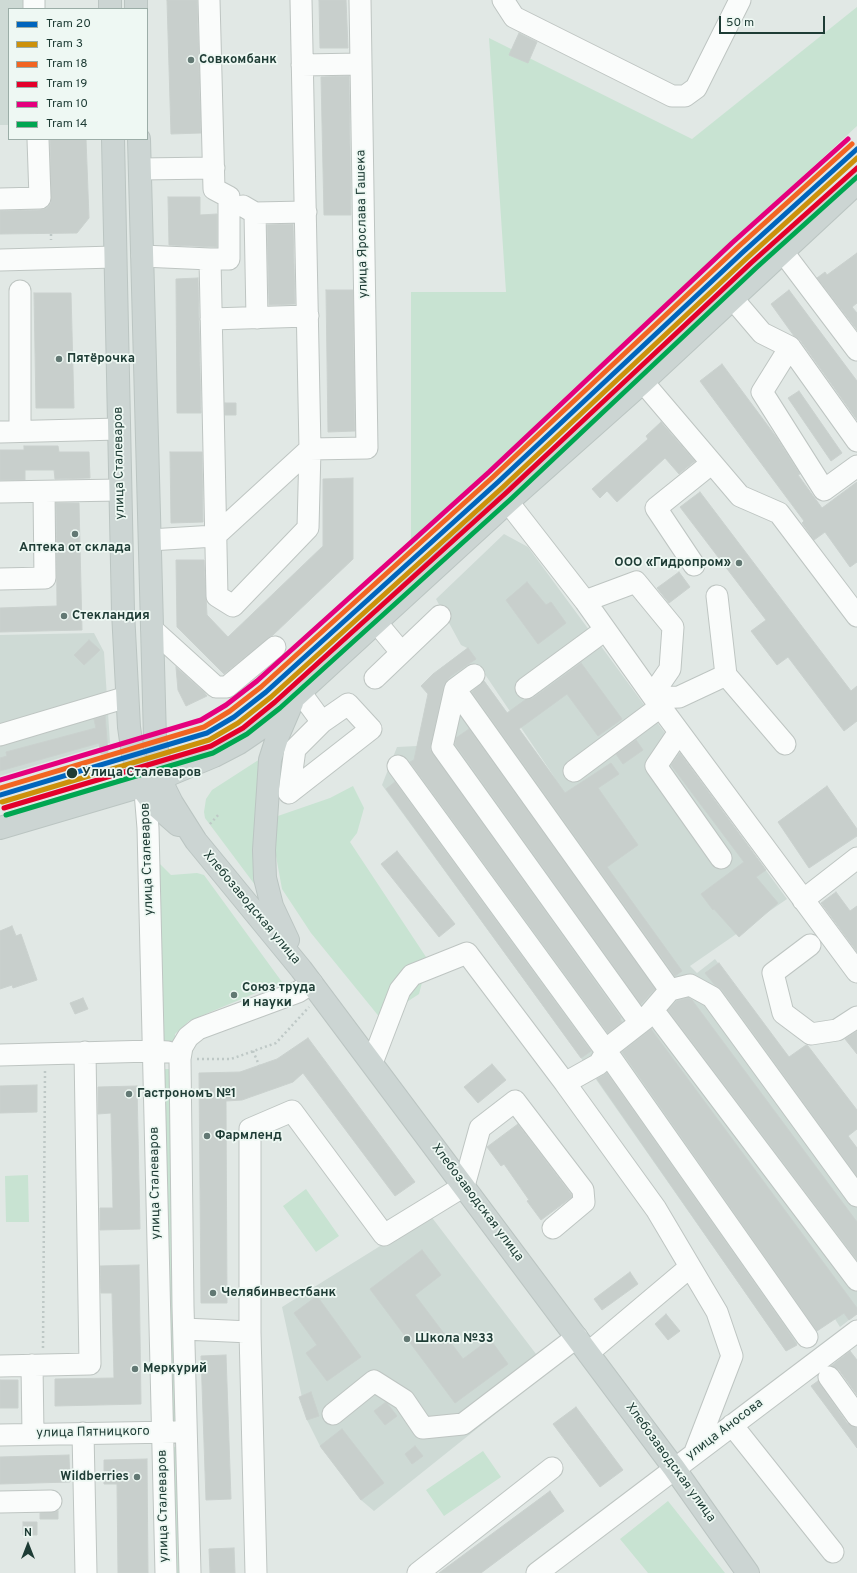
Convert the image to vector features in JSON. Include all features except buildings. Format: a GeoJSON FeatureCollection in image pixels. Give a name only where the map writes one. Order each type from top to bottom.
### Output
{"type":"FeatureCollection","features":[{"type":"Feature","properties":{"kind":"main road","name":"улица Сталеваров"},"geometry":{"type":"LineString","coordinates":[[113,140],[120,490],[127,697],[132,746],[150,785]]}},
{"type":"Feature","properties":{"kind":"main road","name":"улица Сталеваров"},"geometry":{"type":"LineString","coordinates":[[139,140],[155,739],[150,785]]}},
{"type":"Feature","properties":{"kind":"main road"},"geometry":{"type":"LineString","coordinates":[[0,828],[150,785],[239,743],[261,728],[508,502],[643,382],[857,183]]}},
{"type":"Feature","properties":{"kind":"main road"},"geometry":{"type":"LineString","coordinates":[[119,429],[147,428]]}},
{"type":"Feature","properties":{"kind":"main road"},"geometry":{"type":"LineString","coordinates":[[297,694],[277,738],[270,760],[264,850],[265,878],[272,906],[307,976]]}},
{"type":"Feature","properties":{"kind":"main road"},"geometry":{"type":"LineString","coordinates":[[127,697],[154,695]]}},
{"type":"Feature","properties":{"kind":"main road","name":"Хлебозаводская улица"},"geometry":{"type":"LineString","coordinates":[[150,785],[172,803],[196,841],[307,976],[674,1468],[748,1573]]}},
{"type":"Feature","properties":{"kind":"street"},"geometry":{"type":"LineString","coordinates":[[209,0],[214,189],[255,213],[306,212]]}},
{"type":"Feature","properties":{"kind":"street"},"geometry":{"type":"LineString","coordinates":[[210,259],[217,596],[233,606],[308,528],[310,449],[301,0]]}},
{"type":"Feature","properties":{"kind":"street","name":"улица Ярослава Гашека"},"geometry":{"type":"LineString","coordinates":[[310,449],[367,448],[360,0]]}},
{"type":"Feature","properties":{"kind":"street"},"geometry":{"type":"LineString","coordinates":[[503,0],[514,17],[672,96],[685,96],[696,88],[740,0]]}},
{"type":"Feature","properties":{"kind":"street"},"geometry":{"type":"LineString","coordinates":[[302,64],[361,64]]}},
{"type":"Feature","properties":{"kind":"street"},"geometry":{"type":"LineString","coordinates":[[0,199],[40,198],[38,140]]}},
{"type":"Feature","properties":{"kind":"street"},"geometry":{"type":"LineString","coordinates":[[140,169],[214,168]]}},
{"type":"Feature","properties":{"kind":"street"},"geometry":{"type":"LineString","coordinates":[[142,256],[229,259],[228,197]]}},
{"type":"Feature","properties":{"kind":"street"},"geometry":{"type":"LineString","coordinates":[[255,213],[257,318]]}},
{"type":"Feature","properties":{"kind":"street"},"geometry":{"type":"LineString","coordinates":[[783,252],[857,350]]}},
{"type":"Feature","properties":{"kind":"street"},"geometry":{"type":"LineString","coordinates":[[0,260],[115,257]]}},
{"type":"Feature","properties":{"kind":"street"},"geometry":{"type":"LineString","coordinates":[[20,291],[10,432],[119,429]]}},
{"type":"Feature","properties":{"kind":"street"},"geometry":{"type":"LineString","coordinates":[[733,299],[762,333],[790,347],[857,441]]}},
{"type":"Feature","properties":{"kind":"street"},"geometry":{"type":"LineString","coordinates":[[211,319],[308,316]]}},
{"type":"Feature","properties":{"kind":"street"},"geometry":{"type":"LineString","coordinates":[[790,347],[762,392],[824,490],[857,466]]}},
{"type":"Feature","properties":{"kind":"street"},"geometry":{"type":"LineString","coordinates":[[643,382],[740,496],[779,513],[857,616]]}},
{"type":"Feature","properties":{"kind":"street"},"geometry":{"type":"LineString","coordinates":[[150,540],[215,536],[310,449]]}},
{"type":"Feature","properties":{"kind":"street"},"geometry":{"type":"LineString","coordinates":[[694,565],[656,508],[712,463]]}},
{"type":"Feature","properties":{"kind":"street"},"geometry":{"type":"LineString","coordinates":[[0,492],[120,490]]}},
{"type":"Feature","properties":{"kind":"street"},"geometry":{"type":"LineString","coordinates":[[0,579],[45,578],[44,492]]}},
{"type":"Feature","properties":{"kind":"street"},"geometry":{"type":"LineString","coordinates":[[508,502],[585,601],[655,700],[857,972]]}},
{"type":"Feature","properties":{"kind":"street"},"geometry":{"type":"LineString","coordinates":[[574,771],[655,700],[670,669],[673,627],[636,582],[585,601]]}},
{"type":"Feature","properties":{"kind":"street"},"geometry":{"type":"LineString","coordinates":[[717,596],[726,675],[785,744]]}},
{"type":"Feature","properties":{"kind":"street"},"geometry":{"type":"LineString","coordinates":[[375,678],[440,616]]}},
{"type":"Feature","properties":{"kind":"street"},"geometry":{"type":"LineString","coordinates":[[376,622],[401,652]]}},
{"type":"Feature","properties":{"kind":"street"},"geometry":{"type":"LineString","coordinates":[[152,629],[216,687],[227,687],[275,647]]}},
{"type":"Feature","properties":{"kind":"street"},"geometry":{"type":"LineString","coordinates":[[526,688],[605,630]]}},
{"type":"Feature","properties":{"kind":"street"},"geometry":{"type":"LineString","coordinates":[[474,675],[455,689],[442,747],[646,1017],[857,1280]]}},
{"type":"Feature","properties":{"kind":"street"},"geometry":{"type":"LineString","coordinates":[[655,700],[679,697],[726,675]]}},
{"type":"Feature","properties":{"kind":"street"},"geometry":{"type":"LineString","coordinates":[[455,689],[670,990]]}},
{"type":"Feature","properties":{"kind":"street"},"geometry":{"type":"LineString","coordinates":[[297,694],[322,722]]}},
{"type":"Feature","properties":{"kind":"street"},"geometry":{"type":"LineString","coordinates":[[0,735],[127,697]]}},
{"type":"Feature","properties":{"kind":"street"},"geometry":{"type":"LineString","coordinates":[[679,732],[656,766],[721,858]]}},
{"type":"Feature","properties":{"kind":"street"},"geometry":{"type":"LineString","coordinates":[[398,766],[606,1052],[807,1337]]}},
{"type":"Feature","properties":{"kind":"street","name":"улица Сталеваров"},"geometry":{"type":"LineString","coordinates":[[150,785],[148,828],[166,1573]]}},
{"type":"Feature","properties":{"kind":"street"},"geometry":{"type":"LineString","coordinates":[[803,900],[857,858]]}},
{"type":"Feature","properties":{"kind":"street"},"geometry":{"type":"LineString","coordinates":[[810,945],[773,973],[783,1013],[811,1034],[837,1030],[857,1017]]}},
{"type":"Feature","properties":{"kind":"street"},"geometry":{"type":"LineString","coordinates":[[372,1063],[400,990],[412,975],[467,953],[565,1083],[656,1210],[717,1312],[732,1356],[695,1452]]}},
{"type":"Feature","properties":{"kind":"street","name":"улица Сталеваров"},"geometry":{"type":"LineString","coordinates":[[190,1573],[184,1329],[186,1059],[184,1042],[198,1029],[298,992],[307,976]]}},
{"type":"Feature","properties":{"kind":"street"},"geometry":{"type":"LineString","coordinates":[[565,1083],[599,1064],[609,1047],[646,1017],[670,990],[690,984],[712,997],[857,1196]]}},
{"type":"Feature","properties":{"kind":"street"},"geometry":{"type":"LineString","coordinates":[[0,1055],[153,1050],[172,1053],[186,1059]]}},
{"type":"Feature","properties":{"kind":"street"},"geometry":{"type":"LineString","coordinates":[[0,1366],[90,1364],[85,1052]]}},
{"type":"Feature","properties":{"kind":"street"},"geometry":{"type":"LineString","coordinates":[[256,1573],[250,1332],[250,1129],[292,1111],[384,1235],[464,1186],[480,1128],[515,1101],[583,1190],[584,1202],[553,1228]]}},
{"type":"Feature","properties":{"kind":"street"},"geometry":{"type":"LineString","coordinates":[[333,1414],[374,1380],[404,1400],[423,1428],[463,1424],[582,1345],[690,1267]]}},
{"type":"Feature","properties":{"kind":"street"},"geometry":{"type":"LineString","coordinates":[[184,1329],[250,1332]]}},
{"type":"Feature","properties":{"kind":"street","name":"улица Аносова"},"geometry":{"type":"LineString","coordinates":[[542,1571],[695,1452],[857,1331]]}},
{"type":"Feature","properties":{"kind":"street"},"geometry":{"type":"LineString","coordinates":[[33,1434],[37,1365]]}},
{"type":"Feature","properties":{"kind":"street"},"geometry":{"type":"LineString","coordinates":[[829,1377],[857,1416]]}},
{"type":"Feature","properties":{"kind":"street"},"geometry":{"type":"LineString","coordinates":[[732,1424],[833,1552]]}},
{"type":"Feature","properties":{"kind":"street","name":"улица Пятницкого"},"geometry":{"type":"LineString","coordinates":[[0,1435],[186,1431]]}},
{"type":"Feature","properties":{"kind":"street"},"geometry":{"type":"LineString","coordinates":[[83,1433],[86,1573]]}},
{"type":"Feature","properties":{"kind":"street"},"geometry":{"type":"LineString","coordinates":[[418,1573],[552,1468]]}},
{"type":"Feature","properties":{"kind":"street"},"geometry":{"type":"LineString","coordinates":[[0,1502],[51,1501]]}},
{"type":"Feature","properties":{"kind":"path"},"geometry":{"type":"LineString","coordinates":[[51,234],[51,240]]}},
{"type":"Feature","properties":{"kind":"path"},"geometry":{"type":"LineString","coordinates":[[210,824],[219,814]]}},
{"type":"Feature","properties":{"kind":"path"},"geometry":{"type":"LineString","coordinates":[[186,1059],[231,1059],[276,1043],[310,1007]]}},
{"type":"Feature","properties":{"kind":"path"},"geometry":{"type":"LineString","coordinates":[[253,1051],[259,1065]]}},
{"type":"Feature","properties":{"kind":"path"},"geometry":{"type":"LineString","coordinates":[[37,1365],[45,1066]]}},
{"type":"Feature","properties":{"kind":"shaded area"},"geometry":{"type":"Polygon","coordinates":[[[0,0],[25,0],[25,8],[8,8],[8,125],[0,125],[0,0]]]}},
{"type":"Feature","properties":{"kind":"shaded area"},"geometry":{"type":"Polygon","coordinates":[[[504,534],[528,547],[787,899],[690,966],[697,973],[715,959],[857,1148],[857,1314],[840,1327],[835,1319],[786,1351],[581,1058],[382,785],[397,747],[417,746],[428,694],[421,686],[433,674],[467,648],[461,645],[436,599],[504,534]],[[478,664],[483,679],[555,778],[478,664]]]}},
{"type":"Feature","properties":{"kind":"shaded area"},"geometry":{"type":"Polygon","coordinates":[[[94,633],[104,652],[110,743],[0,776],[0,635],[94,633]]]}},
{"type":"Feature","properties":{"kind":"shaded area","name":"Школа №33"},"geometry":{"type":"Polygon","coordinates":[[[430,1215],[549,1371],[374,1511],[361,1500],[320,1446],[307,1420],[282,1307],[430,1215]]]}},
{"type":"Feature","properties":{"kind":"green space"},"geometry":{"type":"Polygon","coordinates":[[[857,7],[857,126],[556,405],[411,547],[411,292],[506,292],[489,38],[692,139],[857,7]]]}},
{"type":"Feature","properties":{"kind":"green space"},"geometry":{"type":"Polygon","coordinates":[[[260,759],[256,800],[255,869],[264,897],[205,818],[204,812],[206,799],[212,790],[260,759]]]}},
{"type":"Feature","properties":{"kind":"green space"},"geometry":{"type":"Polygon","coordinates":[[[353,786],[364,808],[357,833],[350,842],[428,960],[419,994],[381,1019],[311,933],[282,889],[276,856],[275,817],[330,798],[353,786]]]}},
{"type":"Feature","properties":{"kind":"green space"},"geometry":{"type":"Polygon","coordinates":[[[155,859],[171,875],[197,873],[204,875],[282,982],[189,1021],[175,1034],[175,1048],[158,1046],[155,859]]]}},
{"type":"Feature","properties":{"kind":"green space"},"geometry":{"type":"Polygon","coordinates":[[[163,1069],[173,1069],[181,1421],[168,1426],[163,1069]]]}},
{"type":"Feature","properties":{"kind":"green space"},"geometry":{"type":"Polygon","coordinates":[[[28,1175],[29,1222],[6,1222],[5,1176],[28,1175]]]}},
{"type":"Feature","properties":{"kind":"green space"},"geometry":{"type":"Polygon","coordinates":[[[306,1189],[339,1236],[316,1252],[283,1206],[306,1189]]]}},
{"type":"Feature","properties":{"kind":"green space"},"geometry":{"type":"Polygon","coordinates":[[[169,1447],[180,1447],[183,1573],[170,1573],[169,1447]]]}},
{"type":"Feature","properties":{"kind":"green space"},"geometry":{"type":"Polygon","coordinates":[[[483,1451],[501,1477],[444,1516],[426,1490],[483,1451]]]}},
{"type":"Feature","properties":{"kind":"green space"},"geometry":{"type":"Polygon","coordinates":[[[668,1501],[725,1573],[648,1573],[620,1539],[668,1501]]]}},
{"type":"Feature","properties":{"kind":"tram line","name":"10"},"geometry":{"type":"LineString","coordinates":[[0,780],[201,720],[226,705],[257,681],[489,472],[732,243],[848,139]]}},
{"type":"Feature","properties":{"kind":"tram line","name":"18"},"geometry":{"type":"LineString","coordinates":[[0,788],[204,727],[230,711],[261,687],[493,477],[737,248],[852,144]]}},
{"type":"Feature","properties":{"kind":"tram line","name":"20"},"geometry":{"type":"LineString","coordinates":[[0,795],[207,733],[234,717],[266,692],[498,482],[742,253],[857,149]]}},
{"type":"Feature","properties":{"kind":"tram line","name":"3"},"geometry":{"type":"LineString","coordinates":[[2,802],[209,740],[238,723],[271,697],[503,487],[747,258],[857,158]]}},
{"type":"Feature","properties":{"kind":"tram line","name":"19"},"geometry":{"type":"LineString","coordinates":[[4,808],[211,746],[243,728],[275,702],[507,492],[751,263],[857,168]]}},
{"type":"Feature","properties":{"kind":"tram line","name":"14"},"geometry":{"type":"LineString","coordinates":[[6,815],[213,753],[247,734],[280,708],[512,498],[756,268],[857,177]]}},
{"type":"Feature","properties":{"kind":"place","name":"Совкомбанк"},"geometry":{"type":"Point","coordinates":[191,60]}},
{"type":"Feature","properties":{"kind":"place","name":"Пятёрочка"},"geometry":{"type":"Point","coordinates":[59,359]}},
{"type":"Feature","properties":{"kind":"place","name":"Аптека от склада"},"geometry":{"type":"Point","coordinates":[75,534]}},
{"type":"Feature","properties":{"kind":"place","name":"ООО «Гидропром»"},"geometry":{"type":"Point","coordinates":[739,563]}},
{"type":"Feature","properties":{"kind":"place","name":"Стекландия"},"geometry":{"type":"Point","coordinates":[64,616]}},
{"type":"Feature","properties":{"kind":"place","name":"Улица Сталеваров"},"geometry":{"type":"Point","coordinates":[72,773]}},
{"type":"Feature","properties":{"kind":"place","name":"Союз труда и науки"},"geometry":{"type":"Point","coordinates":[234,995]}},
{"type":"Feature","properties":{"kind":"place","name":"Гастрономъ №1"},"geometry":{"type":"Point","coordinates":[129,1094]}},
{"type":"Feature","properties":{"kind":"place","name":"Фармленд"},"geometry":{"type":"Point","coordinates":[207,1136]}},
{"type":"Feature","properties":{"kind":"place","name":"Челябинвестбанк"},"geometry":{"type":"Point","coordinates":[213,1293]}},
{"type":"Feature","properties":{"kind":"place","name":"Школа №33"},"geometry":{"type":"Point","coordinates":[407,1339]}},
{"type":"Feature","properties":{"kind":"place","name":"Меркурий"},"geometry":{"type":"Point","coordinates":[135,1369]}},
{"type":"Feature","properties":{"kind":"place","name":"Wildberries"},"geometry":{"type":"Point","coordinates":[137,1477]}}]}
